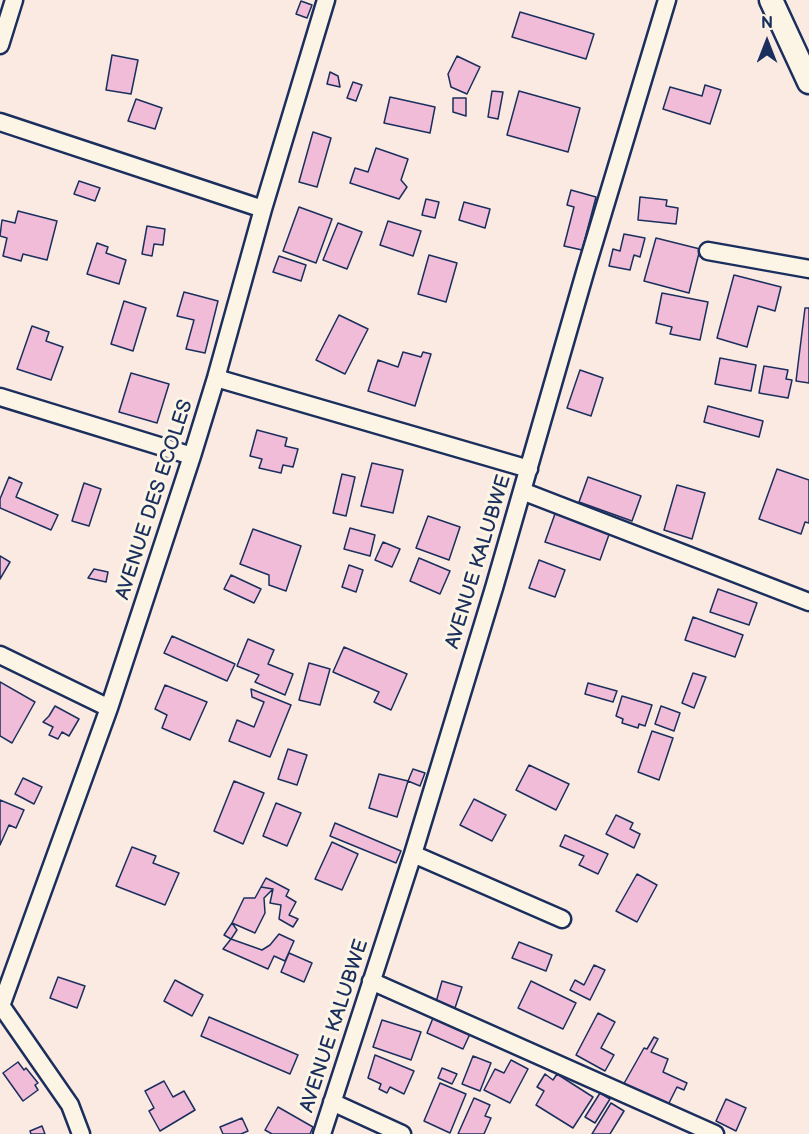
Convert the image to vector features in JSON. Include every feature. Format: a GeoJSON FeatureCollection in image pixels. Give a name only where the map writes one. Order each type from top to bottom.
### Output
{"type":"FeatureCollection","features":[{"type":"Feature","properties":{"kind":"street"},"geometry":{"type":"LineString","coordinates":[[0,45],[14,0]]}},
{"type":"Feature","properties":{"kind":"street","name":"AVENUE DES ECOLES"},"geometry":{"type":"LineString","coordinates":[[1,1005],[109,708],[192,456],[326,0]]}},
{"type":"Feature","properties":{"kind":"street","name":"AVENUE KALUBWE"},"geometry":{"type":"LineString","coordinates":[[322,1134],[413,854],[667,0]]}},
{"type":"Feature","properties":{"kind":"street"},"geometry":{"type":"LineString","coordinates":[[771,0],[809,82]]}},
{"type":"Feature","properties":{"kind":"street"},"geometry":{"type":"LineString","coordinates":[[0,122],[263,209]]}},
{"type":"Feature","properties":{"kind":"street"},"geometry":{"type":"LineString","coordinates":[[708,251],[809,268]]}},
{"type":"Feature","properties":{"kind":"street"},"geometry":{"type":"LineString","coordinates":[[216,378],[529,469]]}},
{"type":"Feature","properties":{"kind":"street"},"geometry":{"type":"LineString","coordinates":[[0,397],[192,456]]}},
{"type":"Feature","properties":{"kind":"street"},"geometry":{"type":"LineString","coordinates":[[522,490],[809,602]]}},
{"type":"Feature","properties":{"kind":"street"},"geometry":{"type":"LineString","coordinates":[[0,655],[109,708]]}},
{"type":"Feature","properties":{"kind":"street"},"geometry":{"type":"LineString","coordinates":[[413,854],[562,919]]}},
{"type":"Feature","properties":{"kind":"street"},"geometry":{"type":"LineString","coordinates":[[371,981],[715,1134]]}},
{"type":"Feature","properties":{"kind":"street"},"geometry":{"type":"LineString","coordinates":[[1,1005],[70,1105],[81,1134]]}},
{"type":"Feature","properties":{"kind":"street"},"geometry":{"type":"LineString","coordinates":[[332,1102],[402,1134]]}},
{"type":"Feature","properties":{"kind":"building"},"geometry":{"type":"Polygon","coordinates":[[[301,1],[312,5],[307,18],[296,14],[301,1]]]}},
{"type":"Feature","properties":{"kind":"building"},"geometry":{"type":"Polygon","coordinates":[[[520,12],[594,34],[586,59],[512,37],[520,12]]]}},
{"type":"Feature","properties":{"kind":"building"},"geometry":{"type":"Polygon","coordinates":[[[112,55],[138,60],[131,94],[106,90],[112,55]]]}},
{"type":"Feature","properties":{"kind":"building"},"geometry":{"type":"Polygon","coordinates":[[[457,56],[480,67],[467,94],[451,87],[448,74],[457,56]]]}},
{"type":"Feature","properties":{"kind":"building"},"geometry":{"type":"Polygon","coordinates":[[[330,72],[338,76],[340,87],[327,84],[330,72]]]}},
{"type":"Feature","properties":{"kind":"building"},"geometry":{"type":"Polygon","coordinates":[[[353,82],[362,85],[356,101],[347,98],[353,82]]]}},
{"type":"Feature","properties":{"kind":"building"},"geometry":{"type":"Polygon","coordinates":[[[705,85],[721,90],[710,124],[663,109],[670,87],[702,96],[705,85]]]}},
{"type":"Feature","properties":{"kind":"building"},"geometry":{"type":"Polygon","coordinates":[[[492,91],[503,92],[498,119],[488,117],[492,91]]]}},
{"type":"Feature","properties":{"kind":"building"},"geometry":{"type":"Polygon","coordinates":[[[519,91],[580,108],[568,152],[507,135],[519,91]]]}},
{"type":"Feature","properties":{"kind":"building"},"geometry":{"type":"Polygon","coordinates":[[[390,97],[435,107],[430,133],[384,123],[390,97]]]}},
{"type":"Feature","properties":{"kind":"building"},"geometry":{"type":"Polygon","coordinates":[[[453,98],[466,98],[466,116],[453,112],[453,98]]]}},
{"type":"Feature","properties":{"kind":"building"},"geometry":{"type":"Polygon","coordinates":[[[136,99],[162,108],[155,129],[128,121],[136,99]]]}},
{"type":"Feature","properties":{"kind":"building"},"geometry":{"type":"Polygon","coordinates":[[[313,132],[331,138],[317,187],[299,182],[313,132]]]}},
{"type":"Feature","properties":{"kind":"building"},"geometry":{"type":"Polygon","coordinates":[[[376,148],[408,159],[401,180],[407,187],[399,199],[350,183],[355,168],[368,172],[376,148]]]}},
{"type":"Feature","properties":{"kind":"building"},"geometry":{"type":"Polygon","coordinates":[[[79,181],[100,188],[95,201],[74,194],[79,181]]]}},
{"type":"Feature","properties":{"kind":"building"},"geometry":{"type":"Polygon","coordinates":[[[571,190],[596,197],[582,250],[564,246],[574,207],[567,205],[571,190]]]}},
{"type":"Feature","properties":{"kind":"building"},"geometry":{"type":"Polygon","coordinates":[[[640,197],[667,200],[666,206],[678,208],[676,224],[638,220],[640,197]]]}},
{"type":"Feature","properties":{"kind":"building"},"geometry":{"type":"Polygon","coordinates":[[[426,199],[439,202],[435,218],[422,215],[426,199]]]}},
{"type":"Feature","properties":{"kind":"building"},"geometry":{"type":"Polygon","coordinates":[[[464,202],[490,209],[485,228],[459,220],[464,202]]]}},
{"type":"Feature","properties":{"kind":"building"},"geometry":{"type":"Polygon","coordinates":[[[299,207],[332,219],[316,263],[283,251],[299,207]]]}},
{"type":"Feature","properties":{"kind":"building"},"geometry":{"type":"Polygon","coordinates":[[[18,211],[57,221],[47,260],[23,254],[21,261],[3,256],[7,238],[0,236],[2,220],[15,223],[18,211]]]}},
{"type":"Feature","properties":{"kind":"building"},"geometry":{"type":"Polygon","coordinates":[[[388,221],[421,231],[413,256],[380,245],[388,221]]]}},
{"type":"Feature","properties":{"kind":"building"},"geometry":{"type":"Polygon","coordinates":[[[338,223],[362,232],[347,269],[323,260],[338,223]]]}},
{"type":"Feature","properties":{"kind":"building"},"geometry":{"type":"Polygon","coordinates":[[[147,226],[165,229],[163,245],[154,244],[152,256],[142,254],[147,226]]]}},
{"type":"Feature","properties":{"kind":"building"},"geometry":{"type":"Polygon","coordinates":[[[624,234],[645,238],[640,257],[634,255],[630,270],[609,266],[613,249],[620,251],[624,234]]]}},
{"type":"Feature","properties":{"kind":"building"},"geometry":{"type":"Polygon","coordinates":[[[656,238],[700,249],[689,293],[644,281],[656,238]]]}},
{"type":"Feature","properties":{"kind":"building"},"geometry":{"type":"Polygon","coordinates":[[[97,243],[108,247],[106,253],[126,260],[119,284],[87,274],[97,243]]]}},
{"type":"Feature","properties":{"kind":"building"},"geometry":{"type":"Polygon","coordinates":[[[429,255],[457,263],[446,302],[418,294],[429,255]]]}},
{"type":"Feature","properties":{"kind":"building"},"geometry":{"type":"Polygon","coordinates":[[[279,256],[306,265],[301,281],[273,272],[279,256]]]}},
{"type":"Feature","properties":{"kind":"building"},"geometry":{"type":"Polygon","coordinates":[[[734,275],[781,287],[775,311],[758,306],[747,347],[717,338],[734,275]]]}},
{"type":"Feature","properties":{"kind":"building"},"geometry":{"type":"Polygon","coordinates":[[[184,292],[218,301],[205,353],[186,349],[194,320],[177,316],[184,292]]]}},
{"type":"Feature","properties":{"kind":"building"},"geometry":{"type":"Polygon","coordinates":[[[662,293],[708,302],[700,340],[670,334],[672,327],[656,323],[662,293]]]}},
{"type":"Feature","properties":{"kind":"building"},"geometry":{"type":"Polygon","coordinates":[[[124,301],[146,308],[133,351],[111,344],[124,301]]]}},
{"type":"Feature","properties":{"kind":"building"},"geometry":{"type":"Polygon","coordinates":[[[805,308],[809,308],[809,383],[796,381],[805,308]]]}},
{"type":"Feature","properties":{"kind":"building"},"geometry":{"type":"Polygon","coordinates":[[[339,315],[368,329],[345,374],[316,360],[339,315]]]}},
{"type":"Feature","properties":{"kind":"building"},"geometry":{"type":"Polygon","coordinates":[[[32,326],[49,332],[46,341],[63,347],[51,380],[17,369],[32,326]]]}},
{"type":"Feature","properties":{"kind":"building"},"geometry":{"type":"Polygon","coordinates":[[[403,352],[421,357],[423,352],[431,354],[415,406],[368,391],[378,360],[398,367],[403,352]]]}},
{"type":"Feature","properties":{"kind":"building"},"geometry":{"type":"Polygon","coordinates":[[[720,358],[756,365],[751,391],[715,384],[720,358]]]}},
{"type":"Feature","properties":{"kind":"building"},"geometry":{"type":"Polygon","coordinates":[[[764,366],[788,370],[786,379],[792,380],[788,398],[759,393],[764,366]]]}},
{"type":"Feature","properties":{"kind":"building"},"geometry":{"type":"Polygon","coordinates":[[[580,370],[603,378],[591,416],[567,408],[580,370]]]}},
{"type":"Feature","properties":{"kind":"building"},"geometry":{"type":"Polygon","coordinates":[[[131,373],[169,384],[157,423],[119,412],[131,373]]]}},
{"type":"Feature","properties":{"kind":"building"},"geometry":{"type":"Polygon","coordinates":[[[708,406],[763,421],[759,437],[704,422],[708,406]]]}},
{"type":"Feature","properties":{"kind":"building"},"geometry":{"type":"Polygon","coordinates":[[[257,430],[287,438],[285,446],[298,449],[293,467],[283,465],[281,473],[259,468],[262,459],[250,456],[257,430]]]}},
{"type":"Feature","properties":{"kind":"building"},"geometry":{"type":"Polygon","coordinates":[[[372,463],[403,470],[393,513],[361,506],[372,463]]]}},
{"type":"Feature","properties":{"kind":"building"},"geometry":{"type":"Polygon","coordinates":[[[777,469],[809,480],[809,523],[805,522],[801,534],[759,519],[777,469]]]}},
{"type":"Feature","properties":{"kind":"building"},"geometry":{"type":"Polygon","coordinates":[[[342,474],[355,477],[346,516],[333,513],[342,474]]]}},
{"type":"Feature","properties":{"kind":"building"},"geometry":{"type":"Polygon","coordinates":[[[9,477],[22,483],[16,497],[58,515],[51,530],[0,508],[0,499],[9,477]]]}},
{"type":"Feature","properties":{"kind":"building"},"geometry":{"type":"Polygon","coordinates":[[[588,477],[641,496],[632,521],[579,502],[588,477]]]}},
{"type":"Feature","properties":{"kind":"building"},"geometry":{"type":"Polygon","coordinates":[[[84,483],[101,489],[89,526],[72,521],[84,483]]]}},
{"type":"Feature","properties":{"kind":"building"},"geometry":{"type":"Polygon","coordinates":[[[677,485],[705,493],[692,539],[664,530],[677,485]]]}},
{"type":"Feature","properties":{"kind":"building"},"geometry":{"type":"Polygon","coordinates":[[[556,511],[611,529],[600,560],[545,542],[556,511]]]}},
{"type":"Feature","properties":{"kind":"building"},"geometry":{"type":"Polygon","coordinates":[[[428,516],[460,527],[449,560],[416,548],[428,516]]]}},
{"type":"Feature","properties":{"kind":"building"},"geometry":{"type":"Polygon","coordinates":[[[350,528],[375,535],[370,556],[344,549],[350,528]]]}},
{"type":"Feature","properties":{"kind":"building"},"geometry":{"type":"Polygon","coordinates":[[[253,529],[301,546],[286,591],[269,585],[269,575],[240,564],[253,529]]]}},
{"type":"Feature","properties":{"kind":"building"},"geometry":{"type":"Polygon","coordinates":[[[383,542],[400,549],[392,567],[375,560],[383,542]]]}},
{"type":"Feature","properties":{"kind":"building"},"geometry":{"type":"Polygon","coordinates":[[[0,556],[10,562],[0,579],[0,556]]]}},
{"type":"Feature","properties":{"kind":"building"},"geometry":{"type":"Polygon","coordinates":[[[419,558],[450,571],[440,594],[410,581],[419,558]]]}},
{"type":"Feature","properties":{"kind":"building"},"geometry":{"type":"Polygon","coordinates":[[[539,560],[565,570],[555,597],[529,588],[539,560]]]}},
{"type":"Feature","properties":{"kind":"building"},"geometry":{"type":"Polygon","coordinates":[[[349,565],[363,570],[356,592],[342,587],[349,565]]]}},
{"type":"Feature","properties":{"kind":"building"},"geometry":{"type":"Polygon","coordinates":[[[94,569],[108,572],[106,582],[88,578],[94,569]]]}},
{"type":"Feature","properties":{"kind":"building"},"geometry":{"type":"Polygon","coordinates":[[[231,575],[261,589],[254,603],[224,589],[231,575]]]}},
{"type":"Feature","properties":{"kind":"building"},"geometry":{"type":"Polygon","coordinates":[[[718,589],[757,603],[749,625],[710,612],[718,589]]]}},
{"type":"Feature","properties":{"kind":"building"},"geometry":{"type":"Polygon","coordinates":[[[693,617],[743,635],[735,657],[685,640],[693,617]]]}},
{"type":"Feature","properties":{"kind":"building"},"geometry":{"type":"Polygon","coordinates":[[[172,636],[235,664],[227,681],[164,653],[172,636]]]}},
{"type":"Feature","properties":{"kind":"building"},"geometry":{"type":"Polygon","coordinates":[[[248,639],[274,650],[268,664],[293,674],[285,695],[255,682],[259,675],[237,666],[248,639]]]}},
{"type":"Feature","properties":{"kind":"building"},"geometry":{"type":"Polygon","coordinates":[[[344,647],[407,674],[391,710],[374,702],[379,692],[333,672],[344,647]]]}},
{"type":"Feature","properties":{"kind":"building"},"geometry":{"type":"Polygon","coordinates":[[[309,663],[330,669],[320,705],[299,700],[309,663]]]}},
{"type":"Feature","properties":{"kind":"building"},"geometry":{"type":"Polygon","coordinates":[[[693,673],[706,677],[694,708],[682,703],[693,673]]]}},
{"type":"Feature","properties":{"kind":"building"},"geometry":{"type":"Polygon","coordinates":[[[0,682],[35,702],[12,743],[0,736],[0,682]]]}},
{"type":"Feature","properties":{"kind":"building"},"geometry":{"type":"Polygon","coordinates":[[[588,683],[617,691],[613,702],[585,694],[588,683]]]}},
{"type":"Feature","properties":{"kind":"building"},"geometry":{"type":"Polygon","coordinates":[[[165,685],[207,702],[190,740],[162,728],[167,715],[155,709],[165,685]]]}},
{"type":"Feature","properties":{"kind":"building"},"geometry":{"type":"Polygon","coordinates":[[[251,689],[291,705],[270,757],[229,741],[237,720],[254,727],[264,702],[252,697],[251,689]]]}},
{"type":"Feature","properties":{"kind":"building"},"geometry":{"type":"Polygon","coordinates":[[[622,696],[652,705],[645,726],[639,724],[638,728],[622,723],[623,719],[616,716],[622,696]]]}},
{"type":"Feature","properties":{"kind":"building"},"geometry":{"type":"Polygon","coordinates":[[[55,706],[79,719],[69,736],[62,732],[58,739],[49,735],[53,727],[43,722],[55,706]]]}},
{"type":"Feature","properties":{"kind":"building"},"geometry":{"type":"Polygon","coordinates":[[[661,706],[680,713],[674,731],[655,724],[661,706]]]}},
{"type":"Feature","properties":{"kind":"building"},"geometry":{"type":"Polygon","coordinates":[[[652,731],[673,738],[659,780],[638,772],[652,731]]]}},
{"type":"Feature","properties":{"kind":"building"},"geometry":{"type":"Polygon","coordinates":[[[288,749],[307,755],[297,785],[278,779],[288,749]]]}},
{"type":"Feature","properties":{"kind":"building"},"geometry":{"type":"Polygon","coordinates":[[[529,765],[569,784],[556,810],[516,790],[529,765]]]}},
{"type":"Feature","properties":{"kind":"building"},"geometry":{"type":"Polygon","coordinates":[[[413,769],[425,773],[420,786],[408,781],[413,769]]]}},
{"type":"Feature","properties":{"kind":"building"},"geometry":{"type":"Polygon","coordinates":[[[379,774],[408,781],[397,817],[369,808],[379,774]]]}},
{"type":"Feature","properties":{"kind":"building"},"geometry":{"type":"Polygon","coordinates":[[[23,778],[42,787],[34,804],[15,794],[23,778]]]}},
{"type":"Feature","properties":{"kind":"building"},"geometry":{"type":"Polygon","coordinates":[[[234,781],[264,793],[243,844],[214,831],[234,781]]]}},
{"type":"Feature","properties":{"kind":"building"},"geometry":{"type":"Polygon","coordinates":[[[474,799],[506,815],[492,841],[460,825],[474,799]]]}},
{"type":"Feature","properties":{"kind":"building"},"geometry":{"type":"Polygon","coordinates":[[[0,800],[24,810],[16,828],[9,825],[0,845],[0,800]]]}},
{"type":"Feature","properties":{"kind":"building"},"geometry":{"type":"Polygon","coordinates":[[[276,803],[301,813],[287,846],[263,836],[276,803]]]}},
{"type":"Feature","properties":{"kind":"building"},"geometry":{"type":"Polygon","coordinates":[[[616,815],[633,823],[630,829],[640,834],[634,848],[606,834],[616,815]]]}},
{"type":"Feature","properties":{"kind":"building"},"geometry":{"type":"Polygon","coordinates":[[[335,823],[401,851],[396,863],[330,836],[335,823]]]}},
{"type":"Feature","properties":{"kind":"building"},"geometry":{"type":"Polygon","coordinates":[[[565,835],[608,854],[598,874],[579,865],[584,856],[560,846],[565,835]]]}},
{"type":"Feature","properties":{"kind":"building"},"geometry":{"type":"Polygon","coordinates":[[[332,842],[358,854],[342,890],[315,879],[332,842]]]}},
{"type":"Feature","properties":{"kind":"building"},"geometry":{"type":"Polygon","coordinates":[[[132,847],[156,856],[153,863],[179,873],[165,905],[116,886],[132,847]]]}},
{"type":"Feature","properties":{"kind":"building"},"geometry":{"type":"Polygon","coordinates":[[[637,874],[657,885],[637,922],[616,911],[637,874]]]}},
{"type":"Feature","properties":{"kind":"building"},"geometry":{"type":"Polygon","coordinates":[[[266,878],[289,890],[286,896],[296,902],[289,915],[298,919],[293,927],[279,919],[281,905],[270,903],[273,889],[261,887],[266,878]]]}},
{"type":"Feature","properties":{"kind":"building"},"geometry":{"type":"Polygon","coordinates":[[[261,887],[273,889],[264,898],[265,913],[255,933],[232,923],[244,898],[255,898],[261,887]]]}},
{"type":"Feature","properties":{"kind":"building"},"geometry":{"type":"Polygon","coordinates":[[[232,923],[237,930],[231,939],[224,935],[232,923]]]}},
{"type":"Feature","properties":{"kind":"building"},"geometry":{"type":"Polygon","coordinates":[[[279,934],[294,941],[285,961],[274,956],[268,969],[223,949],[231,939],[262,950],[270,945],[279,934]]]}},
{"type":"Feature","properties":{"kind":"building"},"geometry":{"type":"Polygon","coordinates":[[[519,942],[552,955],[546,971],[512,958],[519,942]]]}},
{"type":"Feature","properties":{"kind":"building"},"geometry":{"type":"Polygon","coordinates":[[[289,953],[312,963],[304,982],[281,972],[289,953]]]}},
{"type":"Feature","properties":{"kind":"building"},"geometry":{"type":"Polygon","coordinates":[[[594,965],[605,970],[590,1000],[570,990],[575,980],[584,985],[594,965]]]}},
{"type":"Feature","properties":{"kind":"building"},"geometry":{"type":"Polygon","coordinates":[[[58,977],[85,986],[77,1008],[50,998],[58,977]]]}},
{"type":"Feature","properties":{"kind":"building"},"geometry":{"type":"Polygon","coordinates":[[[175,980],[203,995],[192,1016],[164,1001],[175,980]]]}},
{"type":"Feature","properties":{"kind":"building"},"geometry":{"type":"Polygon","coordinates":[[[442,981],[462,987],[455,1008],[436,1002],[442,981]]]}},
{"type":"Feature","properties":{"kind":"building"},"geometry":{"type":"Polygon","coordinates":[[[531,981],[576,1003],[563,1029],[518,1008],[531,981]]]}},
{"type":"Feature","properties":{"kind":"building"},"geometry":{"type":"Polygon","coordinates":[[[598,1013],[615,1022],[601,1048],[614,1055],[605,1071],[576,1055],[598,1013]]]}},
{"type":"Feature","properties":{"kind":"building"},"geometry":{"type":"Polygon","coordinates":[[[209,1017],[298,1055],[290,1074],[201,1036],[209,1017]]]}},
{"type":"Feature","properties":{"kind":"building"},"geometry":{"type":"Polygon","coordinates":[[[433,1018],[470,1034],[463,1049],[427,1033],[433,1018]]]}},
{"type":"Feature","properties":{"kind":"building"},"geometry":{"type":"Polygon","coordinates":[[[382,1020],[421,1032],[411,1060],[373,1047],[382,1020]]]}},
{"type":"Feature","properties":{"kind":"building"},"geometry":{"type":"Polygon","coordinates":[[[654,1037],[658,1039],[651,1052],[668,1059],[663,1072],[687,1083],[684,1090],[677,1087],[668,1105],[622,1087],[644,1048],[647,1049],[654,1037]]]}},
{"type":"Feature","properties":{"kind":"building"},"geometry":{"type":"Polygon","coordinates":[[[375,1055],[414,1071],[404,1094],[390,1087],[387,1093],[379,1089],[381,1084],[368,1078],[375,1055]]]}},
{"type":"Feature","properties":{"kind":"building"},"geometry":{"type":"Polygon","coordinates":[[[473,1056],[491,1063],[480,1091],[462,1084],[473,1056]]]}},
{"type":"Feature","properties":{"kind":"building"},"geometry":{"type":"Polygon","coordinates":[[[511,1060],[528,1069],[510,1103],[484,1090],[495,1069],[504,1073],[511,1060]]]}},
{"type":"Feature","properties":{"kind":"building"},"geometry":{"type":"Polygon","coordinates":[[[18,1062],[38,1083],[35,1085],[38,1090],[23,1101],[3,1073],[18,1062]]]}},
{"type":"Feature","properties":{"kind":"building"},"geometry":{"type":"Polygon","coordinates":[[[442,1068],[457,1074],[452,1084],[438,1078],[442,1068]]]}},
{"type":"Feature","properties":{"kind":"building"},"geometry":{"type":"Polygon","coordinates":[[[545,1074],[553,1080],[557,1074],[593,1097],[573,1128],[536,1105],[544,1091],[537,1087],[545,1074]]]}},
{"type":"Feature","properties":{"kind":"building"},"geometry":{"type":"Polygon","coordinates":[[[164,1081],[173,1097],[184,1091],[195,1110],[160,1131],[149,1111],[154,1108],[145,1091],[164,1081]]]}},
{"type":"Feature","properties":{"kind":"building"},"geometry":{"type":"Polygon","coordinates":[[[440,1083],[466,1094],[450,1133],[424,1121],[440,1083]]]}},
{"type":"Feature","properties":{"kind":"building"},"geometry":{"type":"Polygon","coordinates":[[[600,1093],[610,1099],[595,1123],[585,1117],[600,1093]]]}},
{"type":"Feature","properties":{"kind":"building"},"geometry":{"type":"Polygon","coordinates":[[[474,1098],[490,1105],[485,1116],[491,1118],[484,1134],[458,1134],[474,1098]]]}},
{"type":"Feature","properties":{"kind":"building"},"geometry":{"type":"Polygon","coordinates":[[[726,1099],[746,1108],[736,1131],[716,1121],[726,1099]]]}},
{"type":"Feature","properties":{"kind":"building"},"geometry":{"type":"Polygon","coordinates":[[[611,1103],[624,1111],[610,1134],[592,1134],[611,1103]]]}},
{"type":"Feature","properties":{"kind":"building"},"geometry":{"type":"Polygon","coordinates":[[[278,1107],[313,1127],[310,1134],[272,1134],[265,1130],[278,1107]]]}},
{"type":"Feature","properties":{"kind":"building"},"geometry":{"type":"Polygon","coordinates":[[[242,1118],[248,1131],[241,1134],[223,1134],[220,1127],[242,1118]]]}},
{"type":"Feature","properties":{"kind":"building"},"geometry":{"type":"Polygon","coordinates":[[[42,1126],[45,1134],[31,1134],[30,1131],[42,1126]]]}}]}
